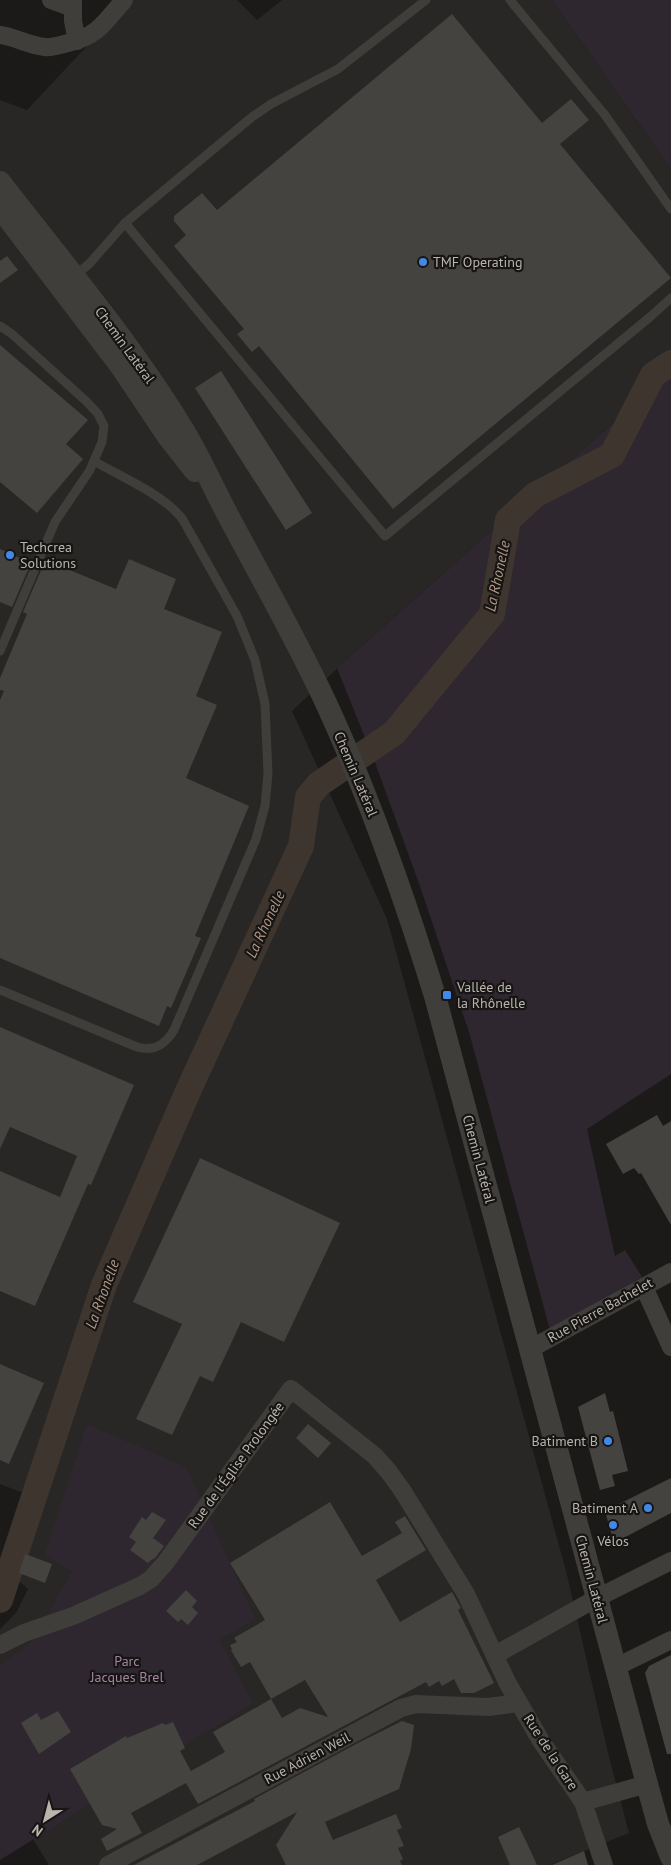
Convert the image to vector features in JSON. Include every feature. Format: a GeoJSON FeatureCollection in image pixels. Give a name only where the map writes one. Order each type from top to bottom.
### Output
{"type":"FeatureCollection","features":[{"type":"Feature","properties":{"kind":"street"},"geometry":{"type":"LineString","coordinates":[[51,0],[73,4],[77,41]]}},
{"type":"Feature","properties":{"kind":"street"},"geometry":{"type":"LineString","coordinates":[[0,36],[16,38],[45,47],[77,41],[97,31],[124,0]]}},
{"type":"Feature","properties":{"kind":"street","name":"Chemin Latéral"},"geometry":{"type":"LineString","coordinates":[[0,182],[169,438],[200,477],[230,520],[302,652],[356,772],[390,858],[435,996],[647,1784],[658,1824],[671,1857]]}},
{"type":"Feature","properties":{"kind":"street","name":"Chemin Latéral"},"geometry":{"type":"LineString","coordinates":[[0,208],[67,282]]}},
{"type":"Feature","properties":{"kind":"street","name":"Rue Pierre Bachelet"},"geometry":{"type":"LineString","coordinates":[[530,1349],[671,1272]]}},
{"type":"Feature","properties":{"kind":"street"},"geometry":{"type":"LineString","coordinates":[[644,1287],[671,1348]]}},
{"type":"Feature","properties":{"kind":"street","name":"Rue de l'Église Prolongée"},"geometry":{"type":"LineString","coordinates":[[0,1645],[24,1633],[73,1616],[140,1586],[151,1579],[166,1562],[291,1389],[374,1456],[393,1476],[460,1584],[519,1703]]}},
{"type":"Feature","properties":{"kind":"street"},"geometry":{"type":"LineString","coordinates":[[495,1655],[597,1598],[671,1560]]}},
{"type":"Feature","properties":{"kind":"street"},"geometry":{"type":"LineString","coordinates":[[616,1667],[671,1640]]}},
{"type":"Feature","properties":{"kind":"street","name":"Rue de la Gare"},"geometry":{"type":"LineString","coordinates":[[519,1703],[546,1749],[583,1802],[604,1865]]}},
{"type":"Feature","properties":{"kind":"street","name":"Rue Adrien Weil"},"geometry":{"type":"LineString","coordinates":[[108,1865],[401,1708],[416,1704],[488,1707],[519,1703]]}},
{"type":"Feature","properties":{"kind":"street","name":"Rue de la Gare"},"geometry":{"type":"LineString","coordinates":[[583,1802],[647,1784]]}},
{"type":"Feature","properties":{"kind":"street","name":"Chemin Latéral"},"geometry":{"type":"LineString","coordinates":[[658,1824],[658,1865]]}},
{"type":"Feature","properties":{"kind":"lane"},"geometry":{"type":"LineString","coordinates":[[67,282],[90,263],[125,223],[252,117],[270,104],[338,69],[426,0]]}},
{"type":"Feature","properties":{"kind":"lane"},"geometry":{"type":"LineString","coordinates":[[510,0],[605,116],[671,209]]}},
{"type":"Feature","properties":{"kind":"lane"},"geometry":{"type":"LineString","coordinates":[[125,223],[385,536],[671,298]]}},
{"type":"Feature","properties":{"kind":"lane"},"geometry":{"type":"LineString","coordinates":[[0,326],[12,334],[87,402],[98,414],[104,431],[102,442],[94,461],[56,522],[0,651]]}},
{"type":"Feature","properties":{"kind":"lane"},"geometry":{"type":"LineString","coordinates":[[0,990],[143,1049],[154,1049],[163,1044],[174,1030],[252,848],[265,806],[268,760],[263,692],[255,660],[237,616],[183,520],[175,510],[162,500],[94,461]]}},
{"type":"Feature","properties":{"kind":"shaded area"},"geometry":{"type":"Polygon","coordinates":[[[130,0],[237,0],[257,20],[282,0],[552,0],[671,169],[671,351],[615,421],[356,651],[292,711],[387,919],[566,1571],[608,1753],[629,1833],[550,1865],[49,1865],[0,1786],[0,1629],[16,1613],[28,1589],[15,1578],[39,1499],[0,1484],[0,100],[27,110],[130,0]]]}},
{"type":"Feature","properties":{"kind":"green space"},"geometry":{"type":"Polygon","coordinates":[[[552,0],[671,0],[671,169],[552,0]]]}},
{"type":"Feature","properties":{"kind":"green space"},"geometry":{"type":"Polygon","coordinates":[[[671,351],[671,1074],[587,1129],[615,1256],[625,1250],[642,1277],[550,1330],[469,1032],[421,889],[376,765],[337,668],[615,421],[671,351]]]}},
{"type":"Feature","properties":{"kind":"green space","name":"Parc Jacques Brel"},"geometry":{"type":"Polygon","coordinates":[[[87,1424],[186,1467],[255,1619],[219,1640],[253,1703],[0,1860],[0,1666],[33,1641],[72,1571],[45,1555],[87,1424]]]}},
{"type":"Feature","properties":{"kind":"building","name":"TMF Operating"},"geometry":{"type":"Polygon","coordinates":[[[452,14],[542,123],[571,99],[589,120],[560,144],[671,278],[393,509],[259,346],[252,352],[237,334],[244,329],[174,246],[186,235],[174,221],[174,216],[202,193],[217,210],[452,14]]]}},
{"type":"Feature","properties":{"kind":"building"},"geometry":{"type":"Polygon","coordinates":[[[7,256],[18,270],[0,283],[0,261],[7,256]]]}},
{"type":"Feature","properties":{"kind":"building"},"geometry":{"type":"Polygon","coordinates":[[[0,345],[88,420],[66,444],[83,459],[37,513],[0,482],[0,345]]]}},
{"type":"Feature","properties":{"kind":"building"},"geometry":{"type":"Polygon","coordinates":[[[221,371],[312,513],[286,530],[195,388],[221,371]]]}},
{"type":"Feature","properties":{"kind":"building"},"geometry":{"type":"Polygon","coordinates":[[[0,549],[31,563],[12,607],[0,602],[0,549]]]}},
{"type":"Feature","properties":{"kind":"building"},"geometry":{"type":"Polygon","coordinates":[[[129,559],[176,579],[164,609],[222,632],[196,696],[217,705],[186,778],[249,806],[195,936],[201,938],[171,1008],[167,1006],[159,1026],[0,958],[0,700],[4,691],[0,690],[0,678],[27,614],[23,612],[42,568],[47,569],[50,562],[116,589],[129,559]]]}},
{"type":"Feature","properties":{"kind":"building"},"geometry":{"type":"Polygon","coordinates":[[[0,1027],[134,1085],[91,1185],[88,1184],[35,1306],[0,1291],[0,1171],[60,1197],[77,1156],[10,1127],[0,1149],[0,1027]]]}},
{"type":"Feature","properties":{"kind":"building"},"geometry":{"type":"Polygon","coordinates":[[[657,1115],[663,1126],[671,1121],[671,1225],[641,1173],[639,1174],[634,1168],[623,1174],[606,1144],[657,1115]]]}},
{"type":"Feature","properties":{"kind":"building"},"geometry":{"type":"Polygon","coordinates":[[[200,1158],[340,1223],[284,1342],[241,1322],[213,1382],[200,1376],[172,1435],[136,1419],[182,1324],[133,1302],[200,1158]]]}},
{"type":"Feature","properties":{"kind":"building"},"geometry":{"type":"Polygon","coordinates":[[[0,1364],[44,1383],[9,1464],[0,1460],[0,1364]]]}},
{"type":"Feature","properties":{"kind":"building","name":"Batiment B"},"geometry":{"type":"Polygon","coordinates":[[[605,1393],[610,1412],[613,1411],[628,1471],[612,1475],[615,1486],[600,1490],[578,1407],[605,1393]]]}},
{"type":"Feature","properties":{"kind":"building"},"geometry":{"type":"Polygon","coordinates":[[[308,1424],[331,1443],[318,1458],[296,1438],[308,1424]]]}},
{"type":"Feature","properties":{"kind":"building","name":"Batiment A"},"geometry":{"type":"Polygon","coordinates":[[[671,1478],[671,1513],[614,1543],[605,1511],[671,1478]]]}},
{"type":"Feature","properties":{"kind":"building"},"geometry":{"type":"Polygon","coordinates":[[[330,1502],[362,1556],[402,1533],[395,1522],[405,1516],[426,1550],[376,1580],[400,1622],[452,1592],[461,1608],[458,1610],[494,1683],[474,1693],[461,1693],[454,1679],[442,1686],[439,1681],[429,1687],[426,1682],[198,1804],[186,1783],[131,1813],[142,1833],[107,1851],[101,1839],[117,1829],[102,1825],[70,1769],[126,1736],[127,1738],[163,1723],[165,1725],[173,1722],[185,1748],[180,1751],[191,1771],[225,1752],[213,1732],[271,1699],[250,1662],[241,1667],[231,1650],[230,1645],[237,1642],[234,1638],[265,1620],[230,1563],[330,1502]],[[305,1680],[271,1699],[282,1718],[300,1708],[328,1717],[305,1680]]]}},
{"type":"Feature","properties":{"kind":"building"},"geometry":{"type":"Polygon","coordinates":[[[152,1512],[166,1520],[153,1538],[164,1546],[155,1558],[148,1563],[130,1550],[136,1542],[129,1537],[142,1517],[146,1520],[152,1512]]]}},
{"type":"Feature","properties":{"kind":"building"},"geometry":{"type":"Polygon","coordinates":[[[25,1554],[52,1564],[45,1583],[19,1573],[25,1554]]]}},
{"type":"Feature","properties":{"kind":"building"},"geometry":{"type":"Polygon","coordinates":[[[186,1590],[197,1601],[192,1607],[198,1613],[188,1625],[181,1619],[178,1622],[166,1611],[186,1590]]]}},
{"type":"Feature","properties":{"kind":"building"},"geometry":{"type":"Polygon","coordinates":[[[671,1655],[671,1754],[667,1754],[645,1673],[649,1666],[671,1655]]]}},
{"type":"Feature","properties":{"kind":"building"},"geometry":{"type":"Polygon","coordinates":[[[58,1711],[71,1732],[39,1754],[21,1723],[37,1713],[41,1720],[58,1711]]]}},
{"type":"Feature","properties":{"kind":"building"},"geometry":{"type":"Polygon","coordinates":[[[402,1721],[414,1725],[411,1749],[399,1789],[325,1822],[333,1840],[396,1814],[402,1828],[397,1830],[404,1846],[398,1848],[403,1859],[400,1861],[402,1865],[286,1865],[276,1845],[297,1812],[197,1865],[134,1865],[255,1801],[254,1799],[356,1744],[402,1721]]]}},
{"type":"Feature","properties":{"kind":"building"},"geometry":{"type":"Polygon","coordinates":[[[519,1827],[537,1865],[510,1865],[498,1837],[519,1827]]]}},
{"type":"Feature","properties":{"kind":"building"},"geometry":{"type":"Polygon","coordinates":[[[584,1851],[588,1865],[552,1865],[584,1851]]]}},
{"type":"Feature","properties":{"kind":"waterway","name":"La Rhonelle"},"geometry":{"type":"LineString","coordinates":[[0,1600],[104,1285],[189,1089],[301,846],[308,797],[319,784],[394,733],[492,614],[508,520],[535,495],[612,455],[653,375],[671,363]]}},
{"type":"Feature","properties":{"kind":"place","name":"TMF Operating"},"geometry":{"type":"Point","coordinates":[423,262]}},
{"type":"Feature","properties":{"kind":"place","name":"Techcrea Solutions"},"geometry":{"type":"Point","coordinates":[10,555]}},
{"type":"Feature","properties":{"kind":"place","name":"Vallée de la Rhônelle"},"geometry":{"type":"Point","coordinates":[447,995]}},
{"type":"Feature","properties":{"kind":"place","name":"Batiment B"},"geometry":{"type":"Point","coordinates":[608,1441]}},
{"type":"Feature","properties":{"kind":"place","name":"Batiment A"},"geometry":{"type":"Point","coordinates":[648,1508]}},
{"type":"Feature","properties":{"kind":"place","name":"Vélos"},"geometry":{"type":"Point","coordinates":[613,1525]}}]}
